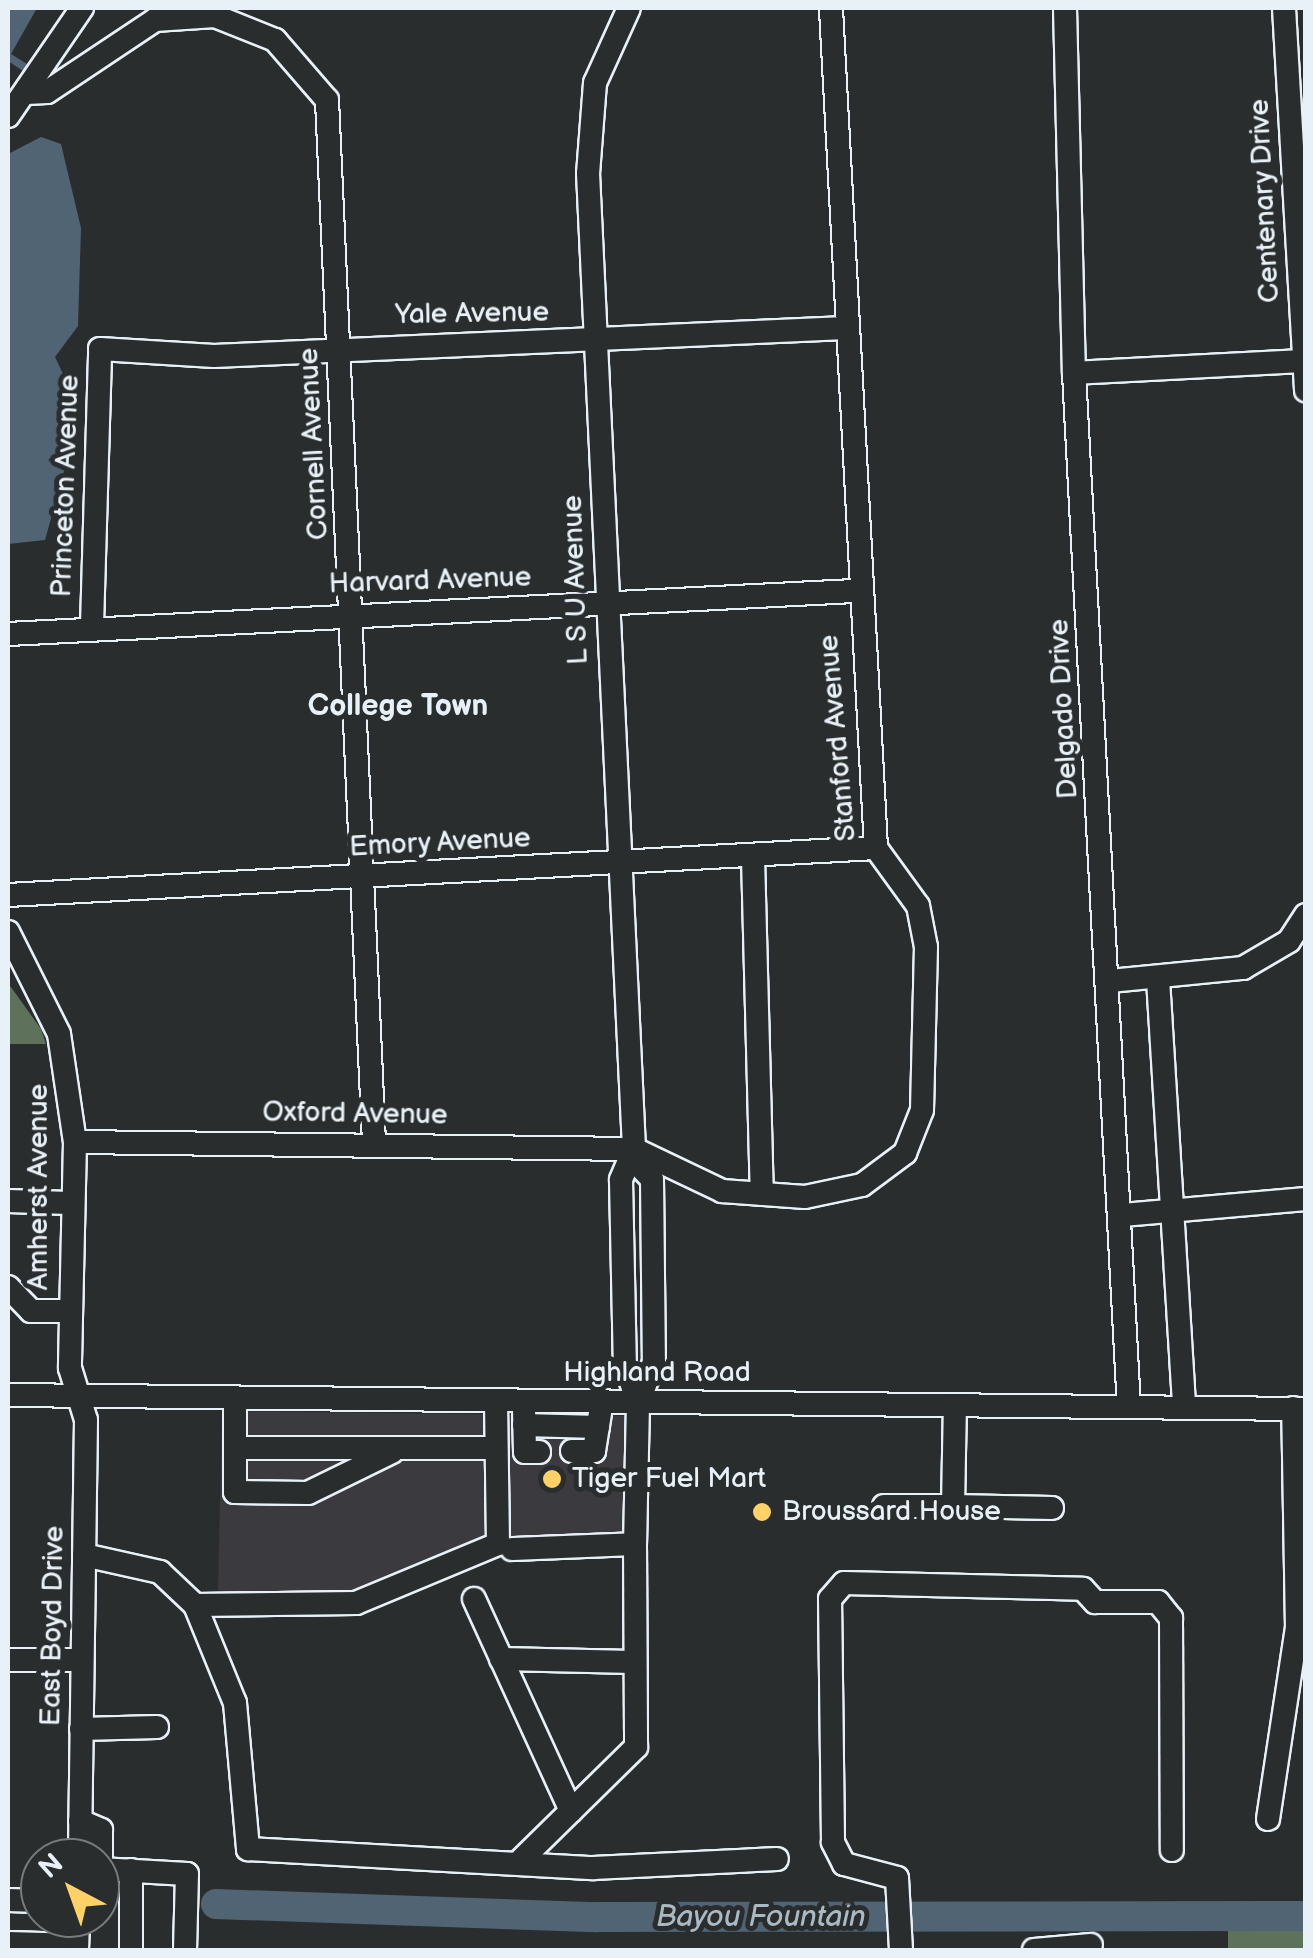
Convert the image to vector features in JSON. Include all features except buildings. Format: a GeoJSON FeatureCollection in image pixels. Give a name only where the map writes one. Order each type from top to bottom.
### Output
{"type":"FeatureCollection","features":[{"type":"Feature","properties":{"kind":"street"},"geometry":{"type":"LineString","coordinates":[[8,116],[82,8]]}},
{"type":"Feature","properties":{"kind":"street","name":"L S U Avenue"},"geometry":{"type":"LineString","coordinates":[[522,1859],[636,1747],[633,1662],[638,1404],[654,1362],[652,1179],[634,1154],[606,606],[590,106],[629,8]]}},
{"type":"Feature","properties":{"kind":"street","name":"Stanford Avenue"},"geometry":{"type":"LineString","coordinates":[[634,1154],[722,1192],[762,1194],[862,1185],[906,1153],[922,1110],[918,906],[876,848],[855,591],[831,8]]}},
{"type":"Feature","properties":{"kind":"street","name":"Delgado Drive"},"geometry":{"type":"LineString","coordinates":[[1065,8],[1074,372],[1110,980],[1129,1407]]}},
{"type":"Feature","properties":{"kind":"street","name":"Centenary Drive"},"geometry":{"type":"LineString","coordinates":[[1284,8],[1306,390]]}},
{"type":"Feature","properties":{"kind":"street","name":"Cornell Avenue"},"geometry":{"type":"LineString","coordinates":[[26,93],[47,92],[155,20],[230,18],[275,40],[314,80],[332,120],[338,348],[353,612],[374,1143]]}},
{"type":"Feature","properties":{"kind":"street","name":"Yale Avenue"},"geometry":{"type":"LineString","coordinates":[[100,349],[214,356],[845,328]]}},
{"type":"Feature","properties":{"kind":"street","name":"Princeton Avenue"},"geometry":{"type":"LineString","coordinates":[[92,625],[100,349]]}},
{"type":"Feature","properties":{"kind":"street"},"geometry":{"type":"LineString","coordinates":[[1074,372],[1305,361]]}},
{"type":"Feature","properties":{"kind":"street","name":"Harvard Avenue"},"geometry":{"type":"LineString","coordinates":[[8,634],[92,625],[353,612],[606,606],[855,591]]}},
{"type":"Feature","properties":{"kind":"street","name":"Emory Avenue"},"geometry":{"type":"LineString","coordinates":[[8,895],[876,848]]}},
{"type":"Feature","properties":{"kind":"street"},"geometry":{"type":"LineString","coordinates":[[753,857],[762,1194]]}},
{"type":"Feature","properties":{"kind":"street"},"geometry":{"type":"LineString","coordinates":[[1110,980],[1158,980],[1243,968],[1289,941],[1306,915]]}},
{"type":"Feature","properties":{"kind":"street","name":"Amherst Avenue"},"geometry":{"type":"LineString","coordinates":[[8,932],[64,1048],[75,1142],[69,1203],[70,1311],[78,1396]]}},
{"type":"Feature","properties":{"kind":"street"},"geometry":{"type":"LineString","coordinates":[[1158,980],[1184,1407]]}},
{"type":"Feature","properties":{"kind":"street","name":"Oxford Avenue"},"geometry":{"type":"LineString","coordinates":[[75,1142],[374,1143],[634,1154]]}},
{"type":"Feature","properties":{"kind":"street"},"geometry":{"type":"LineString","coordinates":[[1122,1215],[1306,1199]]}},
{"type":"Feature","properties":{"kind":"street"},"geometry":{"type":"LineString","coordinates":[[8,1201],[69,1203]]}},
{"type":"Feature","properties":{"kind":"street"},"geometry":{"type":"LineString","coordinates":[[8,1287],[32,1311],[70,1311]]}},
{"type":"Feature","properties":{"kind":"street","name":"Highland Road"},"geometry":{"type":"LineString","coordinates":[[8,1395],[496,1402],[524,1414],[601,1403],[1299,1409]]}},
{"type":"Feature","properties":{"kind":"street","name":"East Boyd Drive"},"geometry":{"type":"LineString","coordinates":[[78,1396],[86,1420],[80,1820],[86,1838]]}},
{"type":"Feature","properties":{"kind":"street"},"geometry":{"type":"LineString","coordinates":[[235,1398],[235,1492],[290,1493],[400,1448]]}},
{"type":"Feature","properties":{"kind":"street"},"geometry":{"type":"LineString","coordinates":[[195,1605],[356,1603],[498,1544],[496,1402]]}},
{"type":"Feature","properties":{"kind":"street"},"geometry":{"type":"LineString","coordinates":[[572,1452],[594,1451],[601,1403]]}},
{"type":"Feature","properties":{"kind":"street"},"geometry":{"type":"LineString","coordinates":[[953,1506],[955,1405]]}},
{"type":"Feature","properties":{"kind":"street"},"geometry":{"type":"LineString","coordinates":[[1268,1819],[1297,1628],[1299,1409]]}},
{"type":"Feature","properties":{"kind":"street"},"geometry":{"type":"LineString","coordinates":[[539,1452],[525,1452],[524,1414],[598,1427]]}},
{"type":"Feature","properties":{"kind":"street"},"geometry":{"type":"LineString","coordinates":[[235,1448],[496,1448]]}},
{"type":"Feature","properties":{"kind":"street"},"geometry":{"type":"LineString","coordinates":[[884,1506],[1052,1508]]}},
{"type":"Feature","properties":{"kind":"street"},"geometry":{"type":"LineString","coordinates":[[512,1548],[635,1544]]}},
{"type":"Feature","properties":{"kind":"street"},"geometry":{"type":"LineString","coordinates":[[84,1555],[160,1572],[195,1605],[235,1704],[248,1850],[522,1859],[592,1868],[777,1859]]}},
{"type":"Feature","properties":{"kind":"street"},"geometry":{"type":"LineString","coordinates":[[901,1944],[901,1886],[891,1871],[844,1864],[833,1842],[830,1599],[844,1583],[1083,1589],[1095,1602],[1158,1602],[1171,1618],[1172,1850]]}},
{"type":"Feature","properties":{"kind":"street"},"geometry":{"type":"LineString","coordinates":[[474,1599],[571,1811]]}},
{"type":"Feature","properties":{"kind":"street"},"geometry":{"type":"LineString","coordinates":[[501,1658],[633,1662]]}},
{"type":"Feature","properties":{"kind":"street"},"geometry":{"type":"LineString","coordinates":[[8,1660],[82,1660]]}},
{"type":"Feature","properties":{"kind":"street"},"geometry":{"type":"LineString","coordinates":[[81,1729],[157,1726]]}},
{"type":"Feature","properties":{"kind":"street"},"geometry":{"type":"LineString","coordinates":[[120,1869],[186,1874],[185,1950]]}},
{"type":"Feature","properties":{"kind":"street"},"geometry":{"type":"LineString","coordinates":[[131,1870],[131,1950]]}},
{"type":"Feature","properties":{"kind":"street"},"geometry":{"type":"LineString","coordinates":[[8,1944],[78,1948]]}},
{"type":"Feature","properties":{"kind":"street"},"geometry":{"type":"LineString","coordinates":[[1034,1950],[1091,1945]]}},
{"type":"Feature","properties":{"kind":"shaded area"},"geometry":{"type":"Polygon","coordinates":[[[222,1411],[638,1416],[631,1532],[498,1544],[356,1603],[218,1590],[222,1411]]]}},
{"type":"Feature","properties":{"kind":"green space"},"geometry":{"type":"Polygon","coordinates":[[[8,983],[41,1029],[46,1044],[8,1044],[8,983]]]}},
{"type":"Feature","properties":{"kind":"green space"},"geometry":{"type":"Polygon","coordinates":[[[1228,1930],[1305,1931],[1305,1950],[1228,1950],[1228,1930]]]}},
{"type":"Feature","properties":{"kind":"water"},"geometry":{"type":"Polygon","coordinates":[[[37,8],[11,54],[27,64],[23,71],[8,61],[8,10],[37,8]]]}},
{"type":"Feature","properties":{"kind":"water"},"geometry":{"type":"Polygon","coordinates":[[[41,137],[61,144],[81,228],[78,326],[55,357],[74,397],[64,414],[72,443],[45,540],[8,544],[8,154],[41,137]]]}},
{"type":"Feature","properties":{"kind":"waterway","name":"Bayou Fountain"},"geometry":{"type":"LineString","coordinates":[[216,1904],[597,1917],[1306,1916]]}},
{"type":"Feature","properties":{"kind":"place","name":"Tiger Fuel Mart"},"geometry":{"type":"Point","coordinates":[552,1479]}},
{"type":"Feature","properties":{"kind":"place","name":"Broussard House"},"geometry":{"type":"Point","coordinates":[762,1512]}},
{"type":"Feature","properties":{"kind":"district","name":"College Town"},"geometry":{"type":"Point","coordinates":[398,706]}}]}
